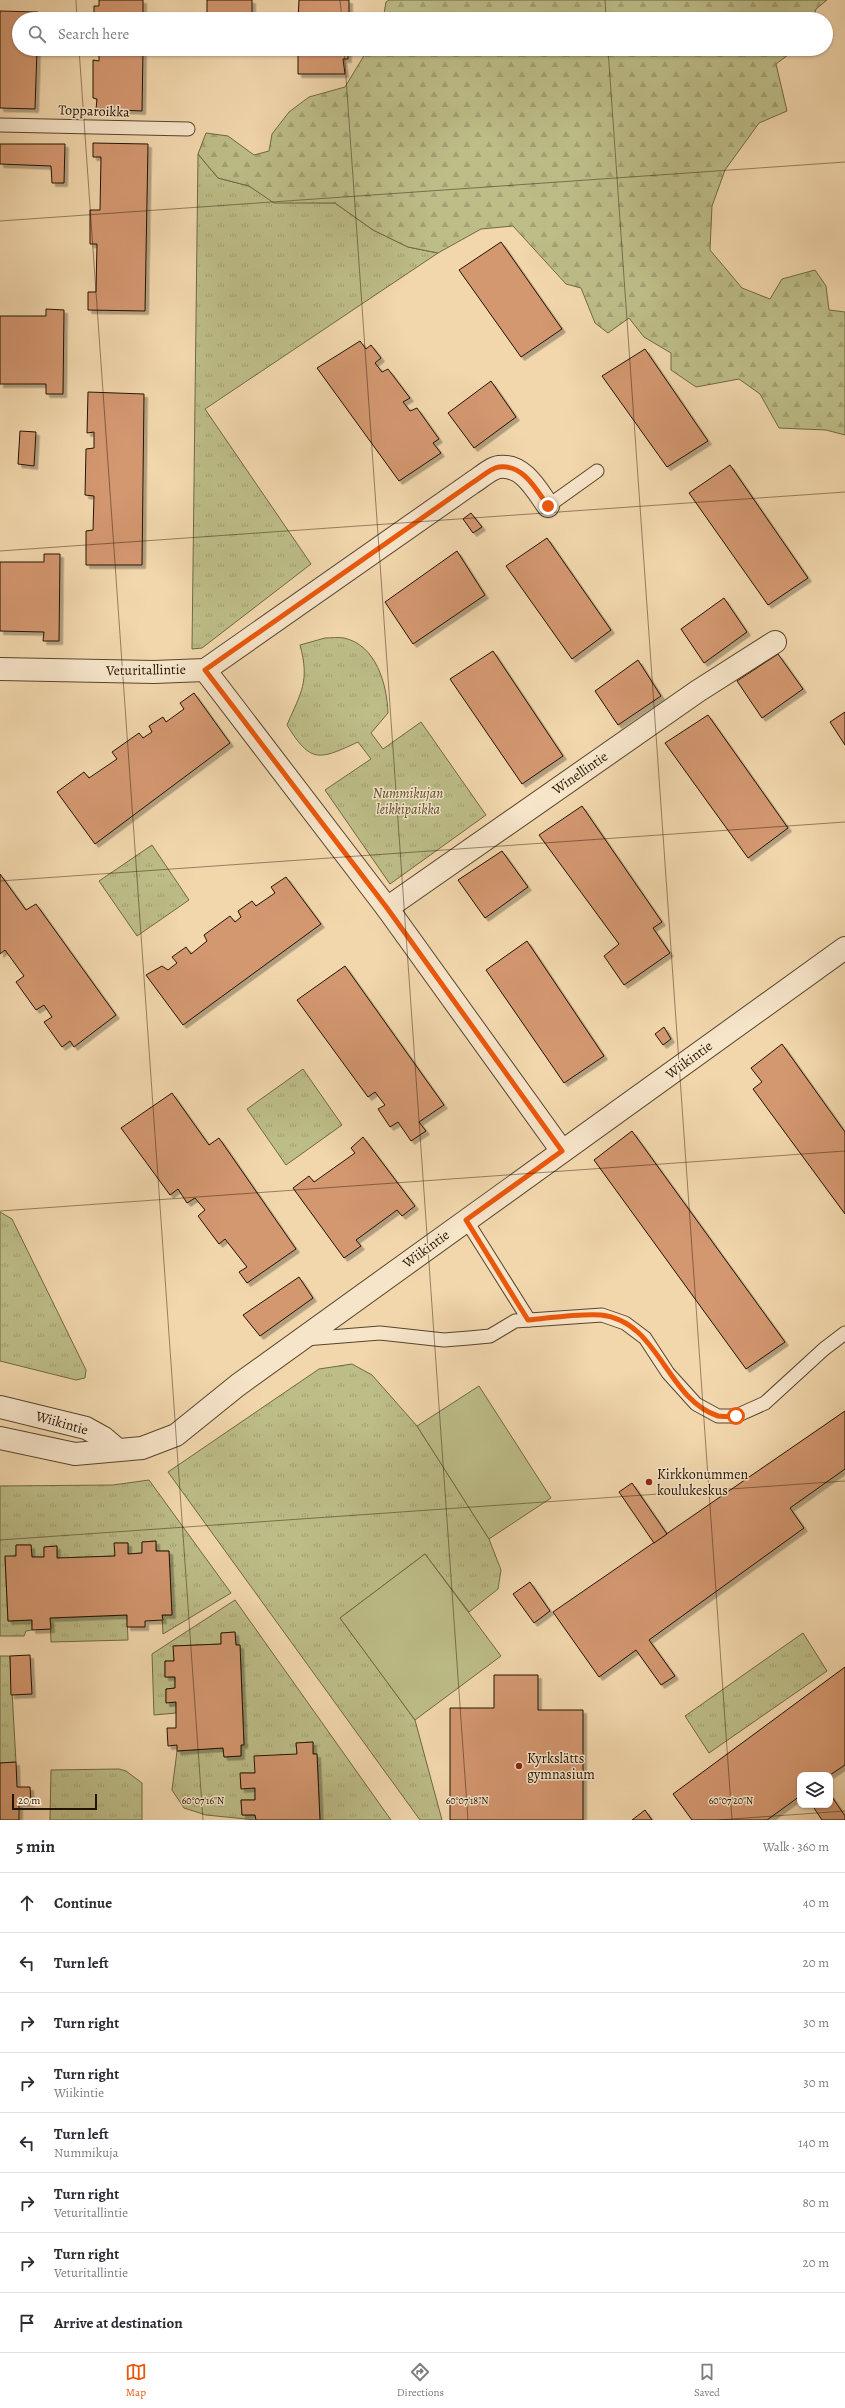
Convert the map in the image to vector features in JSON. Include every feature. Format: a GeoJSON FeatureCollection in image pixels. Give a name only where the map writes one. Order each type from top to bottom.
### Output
{"type":"FeatureCollection","features":[{"type":"Feature","properties":{"kind":"street","name":"Veturitallintie"},"geometry":{"type":"LineString","coordinates":[[0,669],[154,672],[205,670],[467,486],[498,467],[511,469],[526,476],[548,506]]}},
{"type":"Feature","properties":{"kind":"street","name":"Winellintie"},"geometry":{"type":"LineString","coordinates":[[387,908],[698,691],[775,642]]}},
{"type":"Feature","properties":{"kind":"street"},"geometry":{"type":"LineString","coordinates":[[205,670],[387,908],[562,1151]]}},
{"type":"Feature","properties":{"kind":"street","name":"Wiikintie"},"geometry":{"type":"LineString","coordinates":[[0,1438],[75,1454],[142,1448],[176,1435],[238,1385],[845,948]]}},
{"type":"Feature","properties":{"kind":"street","name":"Wiikintie"},"geometry":{"type":"LineString","coordinates":[[0,1407],[86,1428],[104,1438],[118,1450]]}},
{"type":"Feature","properties":{"kind":"lane","name":"Topparoikka"},"geometry":{"type":"LineString","coordinates":[[0,125],[188,128]]}},
{"type":"Feature","properties":{"kind":"lane"},"geometry":{"type":"LineString","coordinates":[[548,506],[597,471]]}},
{"type":"Feature","properties":{"kind":"lane"},"geometry":{"type":"LineString","coordinates":[[466,1220],[528,1320]]}},
{"type":"Feature","properties":{"kind":"lane"},"geometry":{"type":"LineString","coordinates":[[302,1339],[380,1333],[444,1340],[469,1338],[490,1336],[515,1321],[602,1315],[625,1323],[645,1338],[668,1372],[696,1404],[718,1416],[736,1416],[765,1403],[824,1349],[845,1333]]}},
{"type":"Feature","properties":{"kind":"green space"},"geometry":{"type":"Polygon","coordinates":[[[389,0],[827,0],[816,9],[815,12],[384,12],[386,2],[389,0]]]}},
{"type":"Feature","properties":{"kind":"green space"},"geometry":{"type":"Polygon","coordinates":[[[364,56],[787,56],[776,64],[787,111],[759,123],[725,170],[712,206],[710,250],[742,288],[770,299],[782,279],[815,270],[826,286],[829,310],[845,312],[845,435],[826,430],[779,428],[760,394],[739,379],[696,387],[671,370],[671,353],[644,337],[629,318],[608,333],[595,323],[581,288],[566,284],[513,226],[481,229],[438,253],[408,247],[373,230],[335,203],[274,203],[249,186],[218,178],[198,154],[206,133],[228,136],[254,155],[269,151],[272,134],[289,112],[309,97],[345,87],[364,56]]]}},
{"type":"Feature","properties":{"kind":"green space"},"geometry":{"type":"Polygon","coordinates":[[[198,154],[218,178],[249,186],[274,202],[335,203],[373,230],[408,247],[438,253],[205,409],[311,564],[202,648],[192,649],[198,154]]]}},
{"type":"Feature","properties":{"kind":"green space","name":"Nummikujan leikkipaikka"},"geometry":{"type":"Polygon","coordinates":[[[325,638],[344,638],[355,642],[372,657],[378,667],[385,690],[388,713],[371,733],[383,749],[421,722],[486,815],[390,884],[325,790],[371,759],[358,742],[325,755],[317,755],[303,747],[287,725],[300,695],[304,678],[303,658],[300,645],[325,638]]]}},
{"type":"Feature","properties":{"kind":"green space"},"geometry":{"type":"Polygon","coordinates":[[[152,845],[189,900],[137,936],[99,881],[152,845]]]}},
{"type":"Feature","properties":{"kind":"green space"},"geometry":{"type":"Polygon","coordinates":[[[303,1069],[342,1125],[286,1165],[247,1109],[303,1069]]]}},
{"type":"Feature","properties":{"kind":"green space"},"geometry":{"type":"Polygon","coordinates":[[[0,1212],[12,1219],[86,1370],[85,1378],[76,1380],[0,1361],[0,1212]]]}},
{"type":"Feature","properties":{"kind":"green space"},"geometry":{"type":"Polygon","coordinates":[[[352,1364],[372,1375],[417,1426],[489,1539],[501,1570],[498,1589],[469,1612],[425,1554],[340,1618],[415,1720],[442,1820],[420,1820],[168,1472],[319,1369],[352,1364]]]}},
{"type":"Feature","properties":{"kind":"green space"},"geometry":{"type":"Polygon","coordinates":[[[479,1386],[551,1498],[489,1539],[417,1426],[479,1386]]]}},
{"type":"Feature","properties":{"kind":"green space"},"geometry":{"type":"Polygon","coordinates":[[[149,1480],[231,1593],[163,1634],[162,1615],[172,1615],[169,1551],[156,1551],[156,1541],[142,1542],[142,1553],[128,1554],[128,1543],[115,1543],[115,1556],[57,1558],[57,1546],[44,1547],[44,1557],[32,1557],[31,1545],[16,1545],[16,1556],[5,1557],[8,1621],[32,1620],[32,1630],[26,1631],[24,1636],[0,1636],[0,1486],[113,1485],[149,1480]]]}},
{"type":"Feature","properties":{"kind":"green space"},"geometry":{"type":"Polygon","coordinates":[[[425,1554],[501,1656],[415,1720],[340,1618],[425,1554]]]}},
{"type":"Feature","properties":{"kind":"green space"},"geometry":{"type":"Polygon","coordinates":[[[235,1600],[391,1820],[320,1820],[317,1754],[313,1754],[313,1742],[296,1743],[297,1754],[255,1773],[241,1773],[241,1788],[255,1788],[255,1800],[241,1800],[242,1815],[255,1815],[256,1820],[206,1815],[184,1808],[172,1790],[177,1751],[223,1748],[224,1757],[241,1756],[241,1745],[244,1744],[240,1645],[236,1645],[235,1632],[221,1633],[221,1644],[174,1646],[174,1661],[165,1661],[165,1677],[175,1677],[175,1688],[166,1689],[166,1702],[176,1702],[176,1713],[154,1715],[152,1654],[235,1600]]]}},
{"type":"Feature","properties":{"kind":"green space"},"geometry":{"type":"Polygon","coordinates":[[[127,1615],[128,1640],[51,1642],[50,1618],[127,1615]]]}},
{"type":"Feature","properties":{"kind":"green space"},"geometry":{"type":"Polygon","coordinates":[[[803,1633],[827,1671],[709,1753],[685,1716],[803,1633]]]}},
{"type":"Feature","properties":{"kind":"green space"},"geometry":{"type":"Polygon","coordinates":[[[0,1656],[10,1656],[16,1762],[0,1763],[0,1656]]]}},
{"type":"Feature","properties":{"kind":"green space"},"geometry":{"type":"Polygon","coordinates":[[[119,1769],[126,1771],[142,1783],[142,1820],[50,1820],[51,1770],[119,1769]]]}},
{"type":"Feature","properties":{"kind":"building"},"geometry":{"type":"Polygon","coordinates":[[[99,0],[143,0],[143,12],[94,12],[94,6],[99,6],[99,0]]]}},
{"type":"Feature","properties":{"kind":"building"},"geometry":{"type":"Polygon","coordinates":[[[207,0],[252,0],[252,12],[207,12],[207,0]]]}},
{"type":"Feature","properties":{"kind":"building"},"geometry":{"type":"Polygon","coordinates":[[[299,0],[349,0],[349,12],[298,12],[299,0]]]}},
{"type":"Feature","properties":{"kind":"building"},"geometry":{"type":"Polygon","coordinates":[[[0,11],[38,12],[12,12],[12,56],[37,56],[35,109],[0,108],[0,11]]]}},
{"type":"Feature","properties":{"kind":"building"},"geometry":{"type":"Polygon","coordinates":[[[99,56],[143,56],[142,111],[96,109],[97,99],[93,98],[93,60],[99,61],[99,56]]]}},
{"type":"Feature","properties":{"kind":"building"},"geometry":{"type":"Polygon","coordinates":[[[298,56],[348,56],[348,59],[343,59],[345,74],[298,74],[298,56]]]}},
{"type":"Feature","properties":{"kind":"building"},"geometry":{"type":"Polygon","coordinates":[[[93,143],[148,144],[145,311],[88,310],[88,292],[96,292],[97,244],[90,244],[90,210],[100,210],[101,157],[93,157],[93,143]]]}},
{"type":"Feature","properties":{"kind":"building"},"geometry":{"type":"Polygon","coordinates":[[[0,144],[65,144],[64,183],[52,183],[51,166],[0,164],[0,144]]]}},
{"type":"Feature","properties":{"kind":"building"},"geometry":{"type":"Polygon","coordinates":[[[501,242],[562,329],[521,357],[459,270],[501,242]]]}},
{"type":"Feature","properties":{"kind":"building"},"geometry":{"type":"Polygon","coordinates":[[[46,309],[64,310],[63,394],[46,394],[46,384],[0,384],[0,316],[46,316],[46,309]]]}},
{"type":"Feature","properties":{"kind":"building"},"geometry":{"type":"Polygon","coordinates":[[[360,341],[366,349],[371,345],[381,358],[375,363],[382,372],[388,369],[410,398],[403,402],[410,411],[417,408],[439,439],[433,443],[441,453],[399,481],[317,368],[360,341]]]}},
{"type":"Feature","properties":{"kind":"building"},"geometry":{"type":"Polygon","coordinates":[[[645,349],[708,441],[667,467],[602,376],[645,349]]]}},
{"type":"Feature","properties":{"kind":"building"},"geometry":{"type":"Polygon","coordinates":[[[491,381],[516,417],[474,448],[448,413],[491,381]]]}},
{"type":"Feature","properties":{"kind":"building"},"geometry":{"type":"Polygon","coordinates":[[[88,392],[144,394],[142,565],[86,565],[86,531],[93,530],[94,496],[85,495],[86,449],[94,448],[94,432],[87,433],[88,392]]]}},
{"type":"Feature","properties":{"kind":"building"},"geometry":{"type":"Polygon","coordinates":[[[20,431],[36,432],[34,466],[18,464],[20,431]]]}},
{"type":"Feature","properties":{"kind":"building"},"geometry":{"type":"Polygon","coordinates":[[[730,465],[808,578],[768,605],[689,493],[730,465]]]}},
{"type":"Feature","properties":{"kind":"building"},"geometry":{"type":"Polygon","coordinates":[[[471,513],[482,527],[473,533],[463,519],[471,513]]]}},
{"type":"Feature","properties":{"kind":"building"},"geometry":{"type":"Polygon","coordinates":[[[547,538],[611,630],[572,659],[506,566],[547,538]]]}},
{"type":"Feature","properties":{"kind":"building"},"geometry":{"type":"Polygon","coordinates":[[[457,551],[485,595],[413,644],[385,602],[457,551]]]}},
{"type":"Feature","properties":{"kind":"building"},"geometry":{"type":"Polygon","coordinates":[[[44,554],[60,554],[59,641],[43,641],[44,632],[0,631],[0,562],[44,562],[44,554]]]}},
{"type":"Feature","properties":{"kind":"building"},"geometry":{"type":"Polygon","coordinates":[[[724,598],[747,632],[704,663],[681,629],[724,598]]]}},
{"type":"Feature","properties":{"kind":"building"},"geometry":{"type":"Polygon","coordinates":[[[493,651],[563,756],[522,784],[450,679],[493,651]]]}},
{"type":"Feature","properties":{"kind":"building"},"geometry":{"type":"Polygon","coordinates":[[[778,654],[803,689],[762,718],[737,681],[778,654]]]}},
{"type":"Feature","properties":{"kind":"building"},"geometry":{"type":"Polygon","coordinates":[[[638,660],[661,696],[618,725],[595,691],[638,660]]]}},
{"type":"Feature","properties":{"kind":"building"},"geometry":{"type":"Polygon","coordinates":[[[194,693],[230,743],[95,844],[57,792],[84,772],[89,778],[117,759],[112,752],[139,733],[143,738],[152,732],[149,726],[163,717],[166,722],[184,709],[180,703],[194,693]]]}},
{"type":"Feature","properties":{"kind":"building"},"geometry":{"type":"Polygon","coordinates":[[[845,712],[845,745],[830,722],[845,712]]]}},
{"type":"Feature","properties":{"kind":"building"},"geometry":{"type":"Polygon","coordinates":[[[708,715],[788,828],[748,858],[665,743],[708,715]]]}},
{"type":"Feature","properties":{"kind":"building"},"geometry":{"type":"Polygon","coordinates":[[[582,806],[662,922],[653,928],[670,953],[624,985],[604,956],[619,944],[539,835],[582,806]]]}},
{"type":"Feature","properties":{"kind":"building"},"geometry":{"type":"Polygon","coordinates":[[[502,851],[528,887],[485,918],[458,880],[502,851]]]}},
{"type":"Feature","properties":{"kind":"building"},"geometry":{"type":"Polygon","coordinates":[[[0,874],[26,910],[36,904],[116,1015],[74,1047],[70,1041],[62,1047],[44,1022],[52,1017],[44,1005],[36,1010],[16,982],[24,976],[5,950],[0,954],[0,874]]]}},
{"type":"Feature","properties":{"kind":"building"},"geometry":{"type":"Polygon","coordinates":[[[286,877],[321,924],[183,1025],[146,975],[162,966],[168,970],[177,963],[172,957],[186,947],[191,954],[207,941],[204,935],[230,916],[235,922],[241,917],[238,911],[252,901],[256,906],[275,893],[271,887],[286,877]]]}},
{"type":"Feature","properties":{"kind":"building"},"geometry":{"type":"Polygon","coordinates":[[[527,941],[604,1056],[564,1083],[486,970],[527,941]]]}},
{"type":"Feature","properties":{"kind":"building"},"geometry":{"type":"Polygon","coordinates":[[[345,966],[444,1105],[419,1122],[426,1131],[411,1141],[398,1122],[390,1127],[378,1109],[385,1105],[375,1092],[368,1097],[297,1000],[345,966]]]}},
{"type":"Feature","properties":{"kind":"building"},"geometry":{"type":"Polygon","coordinates":[[[664,1027],[671,1039],[663,1045],[655,1034],[664,1027]]]}},
{"type":"Feature","properties":{"kind":"building"},"geometry":{"type":"Polygon","coordinates":[[[782,1044],[845,1132],[845,1214],[753,1089],[762,1082],[751,1068],[782,1044]]]}},
{"type":"Feature","properties":{"kind":"building"},"geometry":{"type":"Polygon","coordinates":[[[172,1093],[209,1145],[219,1138],[296,1249],[247,1283],[239,1272],[247,1267],[225,1239],[219,1244],[198,1216],[205,1210],[195,1198],[187,1203],[178,1189],[170,1195],[121,1128],[172,1093]]]}},
{"type":"Feature","properties":{"kind":"building"},"geometry":{"type":"Polygon","coordinates":[[[632,1131],[785,1342],[746,1369],[594,1160],[632,1131]]]}},
{"type":"Feature","properties":{"kind":"building"},"geometry":{"type":"Polygon","coordinates":[[[363,1137],[415,1206],[402,1216],[397,1210],[356,1240],[361,1246],[344,1258],[293,1188],[309,1176],[314,1182],[355,1153],[351,1148],[363,1137]]]}},
{"type":"Feature","properties":{"kind":"building"},"geometry":{"type":"Polygon","coordinates":[[[299,1277],[313,1298],[260,1336],[243,1315],[299,1277]]]}},
{"type":"Feature","properties":{"kind":"building"},"geometry":{"type":"Polygon","coordinates":[[[845,1411],[845,1469],[790,1508],[804,1528],[649,1640],[675,1676],[661,1685],[636,1650],[599,1677],[553,1612],[845,1411]]]}},
{"type":"Feature","properties":{"kind":"building"},"geometry":{"type":"Polygon","coordinates":[[[632,1483],[667,1534],[654,1543],[619,1492],[632,1483]]]}},
{"type":"Feature","properties":{"kind":"building"},"geometry":{"type":"Polygon","coordinates":[[[156,1541],[156,1551],[169,1551],[172,1615],[162,1615],[163,1620],[145,1621],[145,1627],[127,1627],[127,1615],[50,1618],[51,1629],[32,1630],[32,1620],[8,1621],[5,1556],[16,1556],[16,1545],[31,1545],[32,1557],[44,1557],[44,1547],[57,1546],[57,1558],[115,1556],[114,1543],[128,1543],[128,1554],[142,1553],[142,1542],[156,1541]]]}},
{"type":"Feature","properties":{"kind":"building"},"geometry":{"type":"Polygon","coordinates":[[[530,1582],[550,1611],[534,1623],[513,1594],[530,1582]]]}},
{"type":"Feature","properties":{"kind":"building"},"geometry":{"type":"Polygon","coordinates":[[[235,1632],[236,1645],[240,1645],[244,1745],[241,1745],[241,1756],[224,1757],[223,1748],[177,1751],[177,1745],[168,1746],[167,1728],[176,1728],[176,1702],[166,1703],[166,1689],[175,1688],[175,1677],[165,1677],[165,1661],[174,1661],[173,1646],[221,1644],[221,1633],[235,1632]]]}},
{"type":"Feature","properties":{"kind":"building"},"geometry":{"type":"Polygon","coordinates":[[[30,1655],[32,1694],[11,1695],[10,1656],[30,1655]]]}},
{"type":"Feature","properties":{"kind":"building"},"geometry":{"type":"Polygon","coordinates":[[[845,1667],[845,1765],[833,1773],[797,1772],[797,1798],[767,1820],[692,1820],[673,1794],[845,1667]]]}},
{"type":"Feature","properties":{"kind":"building"},"geometry":{"type":"Polygon","coordinates":[[[494,1675],[538,1675],[538,1710],[583,1710],[583,1820],[450,1820],[450,1708],[494,1708],[494,1675]]]}},
{"type":"Feature","properties":{"kind":"building"},"geometry":{"type":"Polygon","coordinates":[[[313,1742],[313,1754],[317,1754],[320,1820],[256,1820],[255,1815],[242,1815],[241,1800],[255,1800],[255,1788],[241,1789],[240,1773],[255,1773],[254,1756],[297,1754],[296,1743],[313,1742]]]}},
{"type":"Feature","properties":{"kind":"building"},"geometry":{"type":"Polygon","coordinates":[[[16,1762],[17,1787],[30,1787],[31,1803],[19,1803],[19,1820],[0,1820],[0,1763],[16,1762]]]}},
{"type":"Feature","properties":{"kind":"building"},"geometry":{"type":"Polygon","coordinates":[[[833,1798],[845,1816],[845,1820],[822,1820],[814,1808],[833,1808],[833,1798]]]}},
{"type":"Feature","properties":{"kind":"building"},"geometry":{"type":"Polygon","coordinates":[[[645,1810],[652,1820],[632,1820],[645,1810]]]}},
{"type":"Feature","properties":{"kind":"place","name":"Kirkkonummen koulukeskus"},"geometry":{"type":"Point","coordinates":[649,1482]}},
{"type":"Feature","properties":{"kind":"place","name":"Kyrkslätts gymnasium"},"geometry":{"type":"Point","coordinates":[519,1766]}},
{"type":"Feature","properties":{"kind":"route"},"geometry":{"type":"LineString","coordinates":[[548,506],[526,476],[511,469],[498,467],[472,483],[205,670],[387,908],[562,1151],[466,1220],[528,1320],[602,1315],[625,1323],[645,1338],[668,1372],[696,1404],[718,1416],[736,1416]]}}]}
